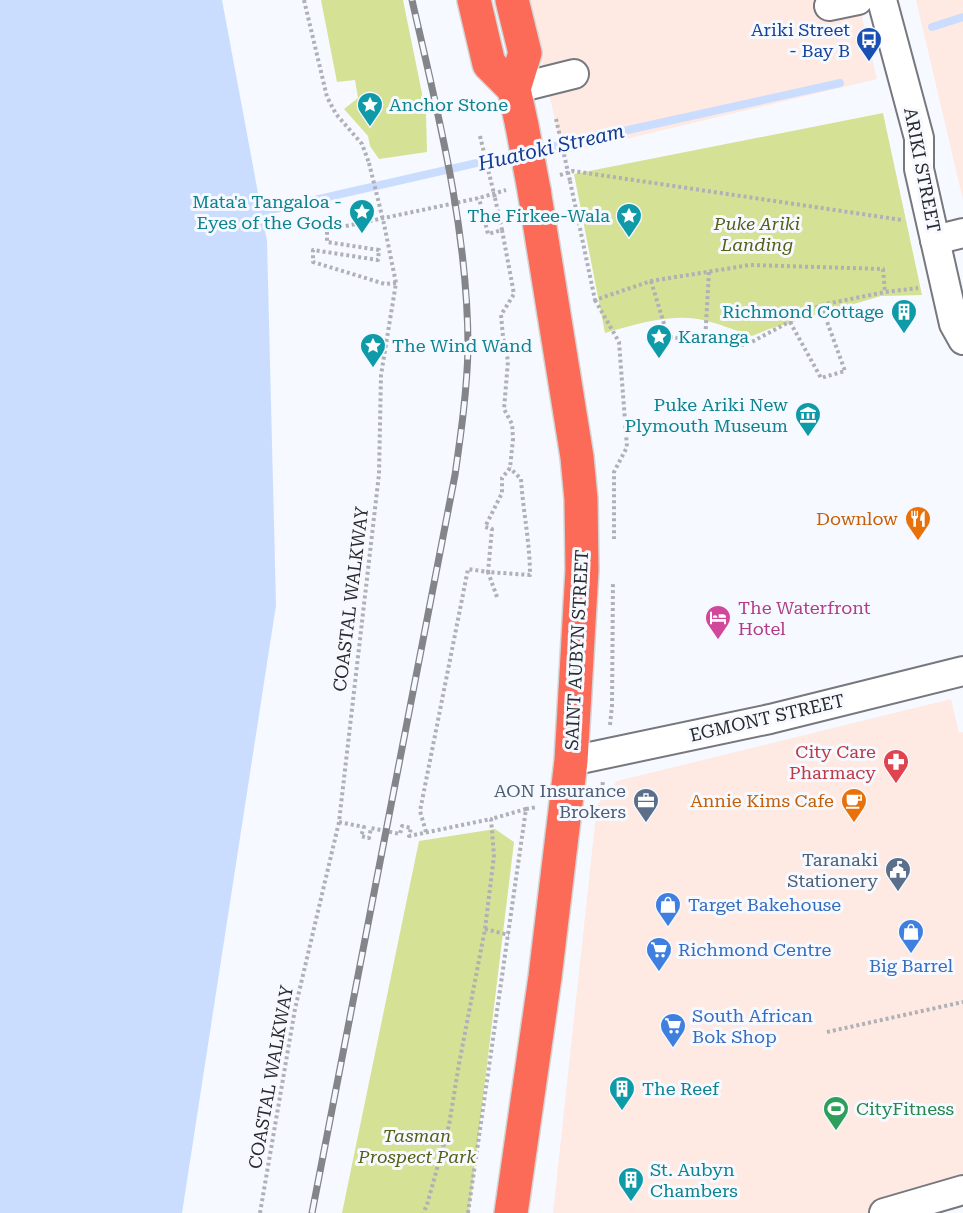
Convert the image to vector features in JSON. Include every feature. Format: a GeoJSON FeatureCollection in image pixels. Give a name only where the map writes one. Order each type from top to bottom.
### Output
{"type":"FeatureCollection","features":[{"type":"Feature","properties":{"kind":"highway"},"geometry":{"type":"LineString","coordinates":[[474,0],[489,64],[514,89]]}},
{"type":"Feature","properties":{"kind":"highway","name":"SAINT AUBYN STREET"},"geometry":{"type":"LineString","coordinates":[[511,1213],[545,977],[571,761],[582,570],[581,499],[577,457],[534,190],[514,89],[525,54],[512,0]]}},
{"type":"Feature","properties":{"kind":"street"},"geometry":{"type":"LineString","coordinates":[[829,6],[858,0]]}},
{"type":"Feature","properties":{"kind":"street","name":"ARIKI STREET"},"geometry":{"type":"LineString","coordinates":[[882,0],[919,138],[919,169],[954,324],[963,340]]}},
{"type":"Feature","properties":{"kind":"street"},"geometry":{"type":"LineString","coordinates":[[514,89],[574,74]]}},
{"type":"Feature","properties":{"kind":"street"},"geometry":{"type":"LineString","coordinates":[[935,240],[963,233]]}},
{"type":"Feature","properties":{"kind":"street","name":"EGMONT STREET"},"geometry":{"type":"LineString","coordinates":[[571,761],[760,721],[963,671]]}},
{"type":"Feature","properties":{"kind":"street"},"geometry":{"type":"LineString","coordinates":[[884,1213],[963,1190]]}},
{"type":"Feature","properties":{"kind":"path","name":"COASTAL WALKWAY"},"geometry":{"type":"LineString","coordinates":[[260,1213],[296,1009],[339,822],[379,474],[381,375],[396,283],[384,224],[363,144],[336,114],[327,97],[304,0]]}},
{"type":"Feature","properties":{"kind":"path"},"geometry":{"type":"LineString","coordinates":[[556,119],[596,300],[651,281],[750,265],[883,269],[885,292]]}},
{"type":"Feature","properties":{"kind":"path"},"geometry":{"type":"LineString","coordinates":[[480,136],[514,294],[501,315],[502,337],[508,361],[504,409],[512,424],[513,439],[510,468],[502,478],[502,493],[485,527],[492,530],[488,572],[497,597]]}},
{"type":"Feature","properties":{"kind":"path"},"geometry":{"type":"LineString","coordinates":[[479,198],[488,234],[502,230]]}},
{"type":"Feature","properties":{"kind":"path"},"geometry":{"type":"LineString","coordinates":[[705,341],[709,272]]}},
{"type":"Feature","properties":{"kind":"path"},"geometry":{"type":"LineString","coordinates":[[651,281],[668,338],[746,345],[821,305],[885,292],[946,286]]}},
{"type":"Feature","properties":{"kind":"path"},"geometry":{"type":"LineString","coordinates":[[790,322],[821,378],[844,371],[821,305]]}},
{"type":"Feature","properties":{"kind":"path"},"geometry":{"type":"LineString","coordinates":[[426,832],[420,811],[468,569],[530,575],[530,553],[523,514],[521,479],[510,468]]}},
{"type":"Feature","properties":{"kind":"path"},"geometry":{"type":"LineString","coordinates":[[339,822],[364,827],[361,836],[369,838],[371,828],[400,834],[402,826],[411,828],[409,836],[491,819],[526,809],[468,1213]]}},
{"type":"Feature","properties":{"kind":"path"},"geometry":{"type":"LineString","coordinates":[[423,1213],[428,1205],[449,1125],[485,929],[494,856],[491,819]]}},
{"type":"Feature","properties":{"kind":"path"},"geometry":{"type":"LineString","coordinates":[[485,929],[509,935]]}},
{"type":"Feature","properties":{"kind":"path"},"geometry":{"type":"LineString","coordinates":[[827,1032],[963,1002]]}},
{"type":"Feature","properties":{"kind":"shaded area"},"geometry":{"type":"Polygon","coordinates":[[[527,0],[858,0],[877,79],[563,154],[527,0]]]}},
{"type":"Feature","properties":{"kind":"shaded area"},"geometry":{"type":"Polygon","coordinates":[[[916,0],[963,0],[963,200],[916,0]]]}},
{"type":"Feature","properties":{"kind":"shaded area"},"geometry":{"type":"Polygon","coordinates":[[[951,699],[959,733],[963,732],[963,1189],[871,1213],[553,1213],[597,805],[617,781],[951,699]]]}},
{"type":"Feature","properties":{"kind":"green space"},"geometry":{"type":"Polygon","coordinates":[[[321,0],[403,0],[426,113],[427,152],[379,159],[370,146],[368,136],[344,109],[358,98],[355,80],[337,82],[321,0]]]}},
{"type":"Feature","properties":{"kind":"green space","name":"Puke Ariki Landing"},"geometry":{"type":"Polygon","coordinates":[[[883,113],[922,295],[881,296],[752,336],[707,321],[682,318],[656,320],[605,333],[574,174],[883,113]]]}},
{"type":"Feature","properties":{"kind":"green space","name":"Tasman Prospect Park"},"geometry":{"type":"Polygon","coordinates":[[[495,829],[514,842],[469,1213],[342,1213],[419,841],[495,829]]]}},
{"type":"Feature","properties":{"kind":"water"},"geometry":{"type":"Polygon","coordinates":[[[0,0],[222,0],[267,241],[276,605],[182,1213],[0,1213],[0,0]]]}},
{"type":"Feature","properties":{"kind":"waterway","name":"Huatoki Stream"},"geometry":{"type":"LineString","coordinates":[[932,27],[963,17]]}},
{"type":"Feature","properties":{"kind":"waterway","name":"Huatoki Stream"},"geometry":{"type":"LineString","coordinates":[[533,151],[840,83]]}},
{"type":"Feature","properties":{"kind":"waterway","name":"Huatoki Stream"},"geometry":{"type":"LineString","coordinates":[[262,212],[520,153]]}},
{"type":"Feature","properties":{"kind":"railway"},"geometry":{"type":"LineString","coordinates":[[312,1213],[455,475],[466,380],[467,304],[457,216],[450,172],[412,0]]}},
{"type":"Feature","properties":{"kind":"place","name":"Ariki Street - Bay B"},"geometry":{"type":"Point","coordinates":[869,63]}},
{"type":"Feature","properties":{"kind":"place","name":"Anchor Stone"},"geometry":{"type":"Point","coordinates":[370,128]}},
{"type":"Feature","properties":{"kind":"place","name":"Mata'a Tangaloa - Eyes of the Gods"},"geometry":{"type":"Point","coordinates":[362,235]}},
{"type":"Feature","properties":{"kind":"place","name":"The Firkee-Wala"},"geometry":{"type":"Point","coordinates":[629,239]}},
{"type":"Feature","properties":{"kind":"place","name":"Richmond Cottage"},"geometry":{"type":"Point","coordinates":[904,335]}},
{"type":"Feature","properties":{"kind":"place","name":"Karanga"},"geometry":{"type":"Point","coordinates":[659,360]}},
{"type":"Feature","properties":{"kind":"place","name":"The Wind Wand"},"geometry":{"type":"Point","coordinates":[373,369]}},
{"type":"Feature","properties":{"kind":"place","name":"Puke Ariki New Plymouth Museum"},"geometry":{"type":"Point","coordinates":[808,438]}},
{"type":"Feature","properties":{"kind":"place","name":"Downlow"},"geometry":{"type":"Point","coordinates":[918,542]}},
{"type":"Feature","properties":{"kind":"place","name":"The Waterfront Hotel"},"geometry":{"type":"Point","coordinates":[718,641]}},
{"type":"Feature","properties":{"kind":"place","name":"City Care Pharmacy"},"geometry":{"type":"Point","coordinates":[896,785]}},
{"type":"Feature","properties":{"kind":"place","name":"AON Insurance Brokers"},"geometry":{"type":"Point","coordinates":[646,824]}},
{"type":"Feature","properties":{"kind":"place","name":"Annie Kims Cafe"},"geometry":{"type":"Point","coordinates":[854,824]}},
{"type":"Feature","properties":{"kind":"place","name":"Taranaki Stationery"},"geometry":{"type":"Point","coordinates":[898,893]}},
{"type":"Feature","properties":{"kind":"place","name":"Target Bakehouse"},"geometry":{"type":"Point","coordinates":[668,928]}},
{"type":"Feature","properties":{"kind":"place","name":"Big Barrel"},"geometry":{"type":"Point","coordinates":[911,955]}},
{"type":"Feature","properties":{"kind":"place","name":"Richmond Centre"},"geometry":{"type":"Point","coordinates":[659,973]}},
{"type":"Feature","properties":{"kind":"place","name":"South African Bok Shop"},"geometry":{"type":"Point","coordinates":[673,1049]}},
{"type":"Feature","properties":{"kind":"place","name":"The Reef"},"geometry":{"type":"Point","coordinates":[622,1112]}},
{"type":"Feature","properties":{"kind":"place","name":"CityFitness"},"geometry":{"type":"Point","coordinates":[836,1132]}},
{"type":"Feature","properties":{"kind":"place","name":"St. Aubyn Chambers"},"geometry":{"type":"Point","coordinates":[631,1203]}}]}
